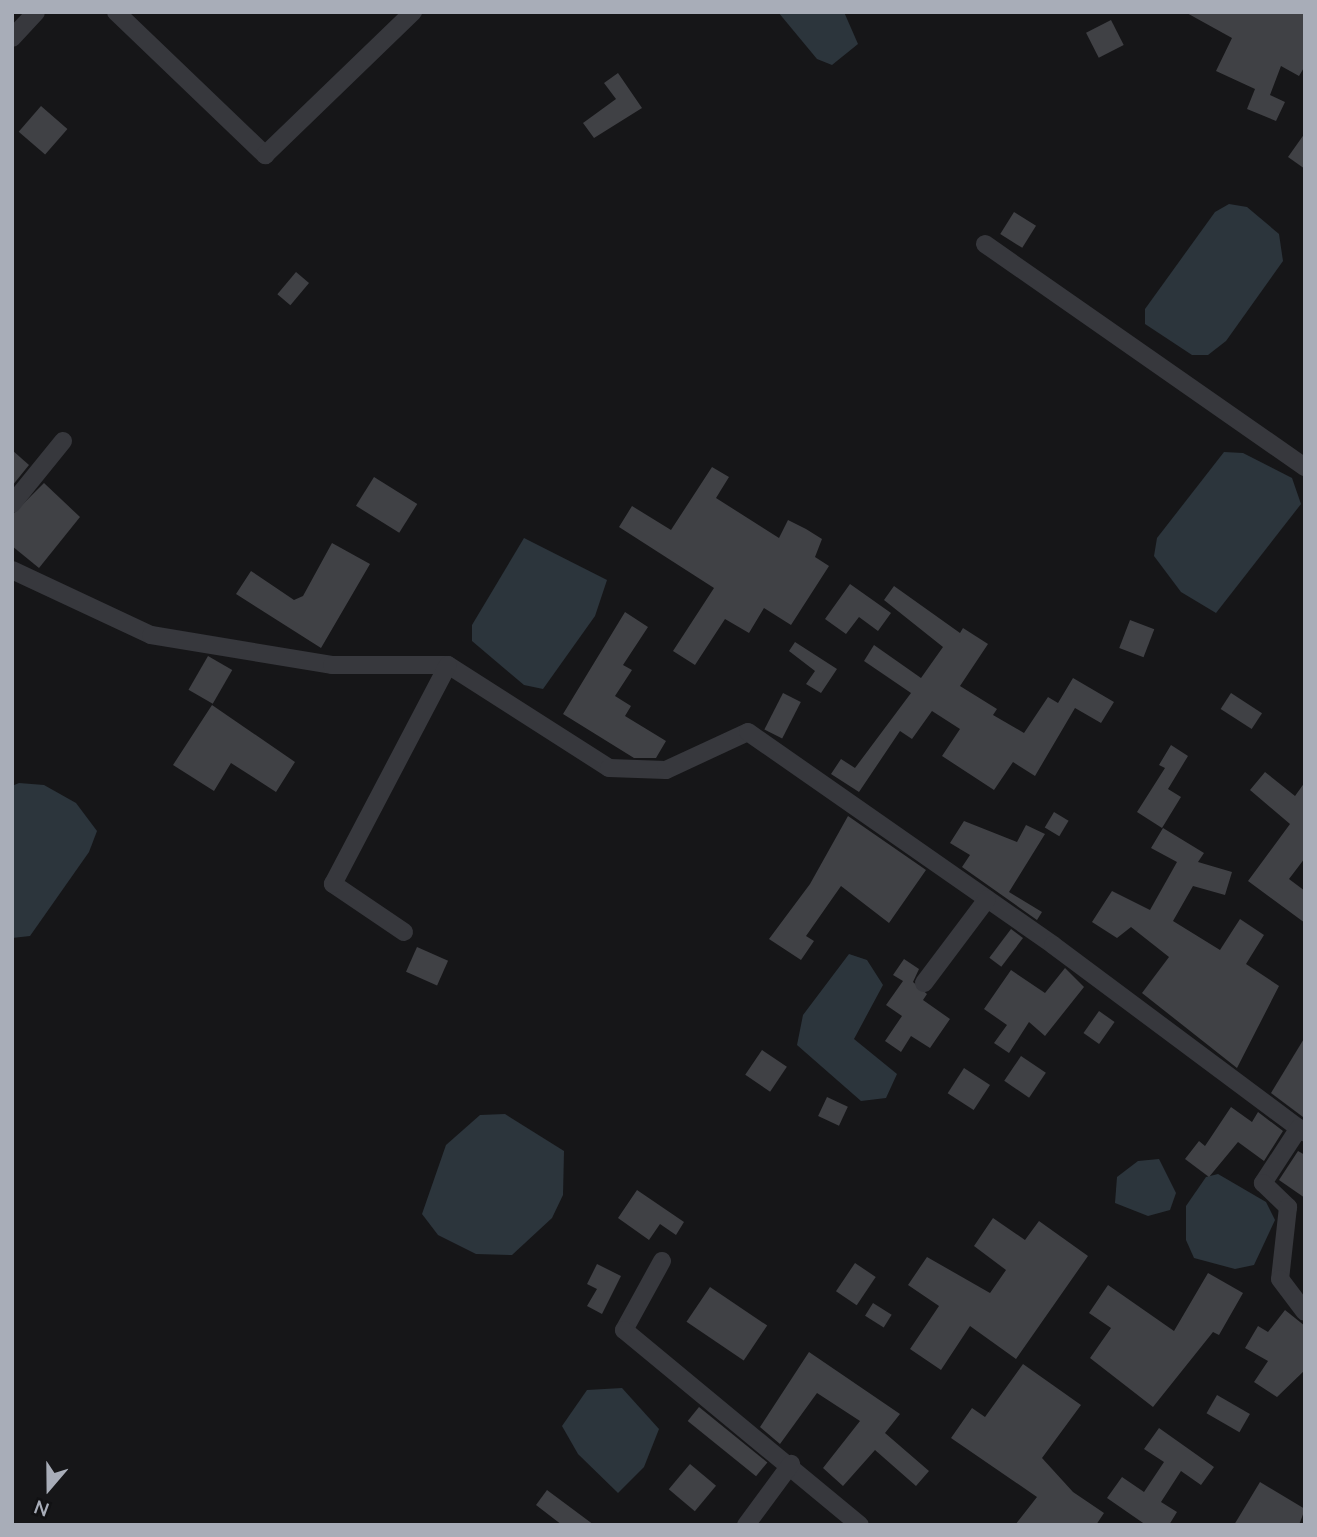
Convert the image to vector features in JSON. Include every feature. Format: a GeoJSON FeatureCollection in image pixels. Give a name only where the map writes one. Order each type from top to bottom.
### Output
{"type":"FeatureCollection","features":[{"type":"Feature","properties":{"kind":"street"},"geometry":{"type":"LineString","coordinates":[[12,38],[36,12]]}},
{"type":"Feature","properties":{"kind":"street"},"geometry":{"type":"LineString","coordinates":[[116,12],[265,155],[413,12]]}},
{"type":"Feature","properties":{"kind":"street"},"geometry":{"type":"LineString","coordinates":[[985,244],[1305,467]]}},
{"type":"Feature","properties":{"kind":"street"},"geometry":{"type":"LineString","coordinates":[[12,504],[63,442]]}},
{"type":"Feature","properties":{"kind":"street"},"geometry":{"type":"LineString","coordinates":[[12,570],[152,635],[332,666],[448,665],[609,768],[666,770],[748,732],[987,899],[1302,1130],[1263,1183],[1288,1207],[1280,1279],[1305,1311]]}},
{"type":"Feature","properties":{"kind":"street"},"geometry":{"type":"LineString","coordinates":[[404,932],[333,884],[448,665]]}},
{"type":"Feature","properties":{"kind":"street"},"geometry":{"type":"LineString","coordinates":[[924,983],[987,899]]}},
{"type":"Feature","properties":{"kind":"street"},"geometry":{"type":"LineString","coordinates":[[662,1261],[624,1330],[791,1464],[860,1525]]}},
{"type":"Feature","properties":{"kind":"street"},"geometry":{"type":"LineString","coordinates":[[746,1525],[791,1464]]}},
{"type":"Feature","properties":{"kind":"shaded area"},"geometry":{"type":"Polygon","coordinates":[[[778,12],[844,12],[858,44],[832,65],[817,59],[778,12]]]}},
{"type":"Feature","properties":{"kind":"shaded area"},"geometry":{"type":"Polygon","coordinates":[[[1229,204],[1247,207],[1279,234],[1283,261],[1226,341],[1208,355],[1192,355],[1145,324],[1145,309],[1215,212],[1229,204]]]}},
{"type":"Feature","properties":{"kind":"shaded area"},"geometry":{"type":"Polygon","coordinates":[[[1224,452],[1243,453],[1292,478],[1301,504],[1216,613],[1181,592],[1154,556],[1157,538],[1224,452]]]}},
{"type":"Feature","properties":{"kind":"shaded area"},"geometry":{"type":"Polygon","coordinates":[[[524,538],[607,580],[595,616],[543,689],[524,685],[472,641],[472,625],[524,538]]]}},
{"type":"Feature","properties":{"kind":"shaded area"},"geometry":{"type":"Polygon","coordinates":[[[19,783],[44,785],[76,803],[97,831],[89,852],[30,936],[12,938],[12,786],[19,783]]]}},
{"type":"Feature","properties":{"kind":"shaded area"},"geometry":{"type":"Polygon","coordinates":[[[849,954],[867,960],[883,985],[854,1039],[897,1074],[886,1098],[861,1101],[797,1045],[803,1015],[849,954]]]}},
{"type":"Feature","properties":{"kind":"shaded area"},"geometry":{"type":"Polygon","coordinates":[[[505,1114],[564,1151],[563,1195],[552,1218],[512,1255],[476,1254],[438,1235],[422,1214],[446,1145],[480,1115],[505,1114]]]}},
{"type":"Feature","properties":{"kind":"shaded area"},"geometry":{"type":"Polygon","coordinates":[[[1159,1159],[1176,1193],[1170,1210],[1148,1216],[1115,1203],[1117,1177],[1138,1161],[1159,1159]]]}},
{"type":"Feature","properties":{"kind":"shaded area"},"geometry":{"type":"Polygon","coordinates":[[[1218,1174],[1266,1202],[1275,1220],[1254,1265],[1235,1269],[1194,1258],[1186,1240],[1186,1206],[1206,1177],[1218,1174]]]}},
{"type":"Feature","properties":{"kind":"shaded area"},"geometry":{"type":"Polygon","coordinates":[[[622,1388],[659,1429],[644,1467],[618,1493],[578,1454],[562,1426],[587,1390],[622,1388]]]}},
{"type":"Feature","properties":{"kind":"building"},"geometry":{"type":"Polygon","coordinates":[[[1185,12],[1305,12],[1305,66],[1299,76],[1281,66],[1270,95],[1285,102],[1276,121],[1247,109],[1255,89],[1216,71],[1232,38],[1185,12]]]}},
{"type":"Feature","properties":{"kind":"building"},"geometry":{"type":"Polygon","coordinates":[[[1111,20],[1124,45],[1099,58],[1086,33],[1111,20]]]}},
{"type":"Feature","properties":{"kind":"building"},"geometry":{"type":"Polygon","coordinates":[[[618,73],[642,108],[594,138],[583,123],[616,99],[604,83],[618,73]]]}},
{"type":"Feature","properties":{"kind":"building"},"geometry":{"type":"Polygon","coordinates":[[[41,106],[67,129],[45,155],[19,132],[41,106]]]}},
{"type":"Feature","properties":{"kind":"building"},"geometry":{"type":"Polygon","coordinates":[[[1305,133],[1305,169],[1288,157],[1305,133]]]}},
{"type":"Feature","properties":{"kind":"building"},"geometry":{"type":"Polygon","coordinates":[[[1014,212],[1036,226],[1022,248],[1000,234],[1014,212]]]}},
{"type":"Feature","properties":{"kind":"building"},"geometry":{"type":"Polygon","coordinates":[[[296,272],[309,283],[290,305],[277,294],[296,272]]]}},
{"type":"Feature","properties":{"kind":"building"},"geometry":{"type":"Polygon","coordinates":[[[12,450],[29,465],[12,486],[12,450]]]}},
{"type":"Feature","properties":{"kind":"building"},"geometry":{"type":"Polygon","coordinates":[[[712,467],[729,477],[716,498],[779,538],[788,520],[806,529],[822,539],[815,557],[829,566],[791,625],[764,608],[749,633],[725,619],[695,665],[673,651],[714,588],[619,527],[632,506],[671,530],[712,467]]]}},
{"type":"Feature","properties":{"kind":"building"},"geometry":{"type":"Polygon","coordinates":[[[374,477],[417,504],[399,533],[356,506],[374,477]]]}},
{"type":"Feature","properties":{"kind":"building"},"geometry":{"type":"Polygon","coordinates":[[[44,483],[80,517],[39,568],[12,546],[12,515],[44,483]]]}},
{"type":"Feature","properties":{"kind":"building"},"geometry":{"type":"Polygon","coordinates":[[[332,543],[370,564],[321,648],[236,594],[251,571],[294,600],[303,596],[332,543]]]}},
{"type":"Feature","properties":{"kind":"building"},"geometry":{"type":"Polygon","coordinates":[[[850,584],[891,613],[878,631],[859,617],[846,634],[825,619],[850,584]]]}},
{"type":"Feature","properties":{"kind":"building"},"geometry":{"type":"Polygon","coordinates":[[[894,586],[960,633],[963,628],[988,644],[960,686],[997,709],[993,715],[1024,733],[1048,697],[1058,703],[1073,678],[1114,702],[1101,723],[1075,708],[1035,776],[1013,762],[994,790],[942,756],[960,729],[932,711],[912,739],[900,731],[859,792],[831,774],[841,759],[855,768],[911,693],[864,661],[874,645],[921,678],[943,647],[884,600],[894,586]]]}},
{"type":"Feature","properties":{"kind":"building"},"geometry":{"type":"Polygon","coordinates":[[[625,612],[648,627],[623,665],[632,670],[615,696],[631,706],[625,716],[666,741],[656,758],[634,758],[563,714],[625,612]]]}},
{"type":"Feature","properties":{"kind":"building"},"geometry":{"type":"Polygon","coordinates":[[[1130,620],[1154,629],[1144,657],[1119,648],[1130,620]]]}},
{"type":"Feature","properties":{"kind":"building"},"geometry":{"type":"Polygon","coordinates":[[[795,642],[837,669],[821,693],[806,684],[815,671],[789,651],[795,642]]]}},
{"type":"Feature","properties":{"kind":"building"},"geometry":{"type":"Polygon","coordinates":[[[208,656],[232,670],[213,704],[189,690],[208,656]]]}},
{"type":"Feature","properties":{"kind":"building"},"geometry":{"type":"Polygon","coordinates":[[[783,693],[801,702],[782,739],[764,730],[783,693]]]}},
{"type":"Feature","properties":{"kind":"building"},"geometry":{"type":"Polygon","coordinates":[[[1231,693],[1262,713],[1252,729],[1221,709],[1231,693]]]}},
{"type":"Feature","properties":{"kind":"building"},"geometry":{"type":"Polygon","coordinates":[[[212,705],[295,762],[276,792],[231,763],[214,791],[173,765],[212,705]]]}},
{"type":"Feature","properties":{"kind":"building"},"geometry":{"type":"Polygon","coordinates":[[[1171,745],[1188,756],[1168,789],[1181,797],[1162,828],[1137,812],[1165,768],[1159,765],[1171,745]]]}},
{"type":"Feature","properties":{"kind":"building"},"geometry":{"type":"Polygon","coordinates":[[[1265,772],[1295,796],[1305,782],[1305,858],[1289,879],[1305,891],[1305,923],[1248,881],[1290,824],[1250,790],[1265,772]]]}},
{"type":"Feature","properties":{"kind":"building"},"geometry":{"type":"Polygon","coordinates":[[[1054,812],[1069,821],[1059,836],[1045,827],[1054,812]]]}},
{"type":"Feature","properties":{"kind":"building"},"geometry":{"type":"Polygon","coordinates":[[[848,816],[926,870],[889,923],[841,886],[806,936],[814,941],[801,960],[769,939],[810,884],[848,816]]]}},
{"type":"Feature","properties":{"kind":"building"},"geometry":{"type":"Polygon","coordinates":[[[964,821],[1017,842],[1026,825],[1045,834],[1009,892],[1042,912],[1037,920],[962,867],[970,855],[950,843],[964,821]]]}},
{"type":"Feature","properties":{"kind":"building"},"geometry":{"type":"Polygon","coordinates":[[[1163,828],[1204,853],[1198,862],[1232,872],[1225,895],[1193,886],[1173,921],[1220,950],[1240,919],[1264,935],[1246,964],[1279,986],[1237,1068],[1142,993],[1169,957],[1131,927],[1117,938],[1092,922],[1112,891],[1150,910],[1177,862],[1151,848],[1163,828]]]}},
{"type":"Feature","properties":{"kind":"building"},"geometry":{"type":"Polygon","coordinates":[[[1011,929],[1023,938],[1001,967],[989,958],[1011,929]]]}},
{"type":"Feature","properties":{"kind":"building"},"geometry":{"type":"Polygon","coordinates":[[[417,947],[448,961],[437,985],[406,972],[417,947]]]}},
{"type":"Feature","properties":{"kind":"building"},"geometry":{"type":"Polygon","coordinates":[[[904,959],[919,969],[913,982],[927,994],[923,1000],[950,1019],[930,1048],[911,1036],[901,1052],[885,1041],[902,1016],[886,1005],[903,981],[893,975],[904,959]]]}},
{"type":"Feature","properties":{"kind":"building"},"geometry":{"type":"Polygon","coordinates":[[[1065,968],[1084,987],[1045,1036],[1029,1022],[1009,1053],[994,1043],[1007,1025],[984,1009],[1011,970],[1045,993],[1065,968]]]}},
{"type":"Feature","properties":{"kind":"building"},"geometry":{"type":"Polygon","coordinates":[[[1099,1011],[1115,1022],[1099,1044],[1084,1033],[1099,1011]]]}},
{"type":"Feature","properties":{"kind":"building"},"geometry":{"type":"Polygon","coordinates":[[[1305,1037],[1305,1114],[1303,1117],[1271,1093],[1305,1037]]]}},
{"type":"Feature","properties":{"kind":"building"},"geometry":{"type":"Polygon","coordinates":[[[762,1050],[787,1067],[770,1092],[745,1075],[762,1050]]]}},
{"type":"Feature","properties":{"kind":"building"},"geometry":{"type":"Polygon","coordinates":[[[1021,1056],[1046,1073],[1029,1098],[1004,1081],[1021,1056]]]}},
{"type":"Feature","properties":{"kind":"building"},"geometry":{"type":"Polygon","coordinates":[[[964,1068],[990,1085],[974,1110],[948,1093],[964,1068]]]}},
{"type":"Feature","properties":{"kind":"building"},"geometry":{"type":"Polygon","coordinates":[[[827,1097],[848,1107],[839,1126],[818,1116],[827,1097]]]}},
{"type":"Feature","properties":{"kind":"building"},"geometry":{"type":"Polygon","coordinates":[[[1231,1107],[1252,1122],[1258,1112],[1283,1131],[1264,1161],[1238,1142],[1209,1177],[1185,1159],[1199,1141],[1205,1146],[1231,1107]]]}},
{"type":"Feature","properties":{"kind":"building"},"geometry":{"type":"Polygon","coordinates":[[[1298,1151],[1305,1155],[1305,1198],[1279,1180],[1298,1151]]]}},
{"type":"Feature","properties":{"kind":"building"},"geometry":{"type":"Polygon","coordinates":[[[637,1190],[684,1222],[676,1235],[660,1224],[649,1240],[618,1218],[637,1190]]]}},
{"type":"Feature","properties":{"kind":"building"},"geometry":{"type":"Polygon","coordinates":[[[993,1218],[1025,1240],[1039,1221],[1088,1256],[1016,1359],[970,1326],[941,1370],[910,1349],[939,1306],[908,1285],[927,1257],[990,1293],[1006,1270],[974,1246],[993,1218]]]}},
{"type":"Feature","properties":{"kind":"building"},"geometry":{"type":"Polygon","coordinates":[[[855,1263],[876,1277],[857,1305],[836,1291],[855,1263]]]}},
{"type":"Feature","properties":{"kind":"building"},"geometry":{"type":"Polygon","coordinates":[[[597,1264],[621,1276],[602,1314],[587,1306],[597,1289],[587,1284],[597,1264]]]}},
{"type":"Feature","properties":{"kind":"building"},"geometry":{"type":"Polygon","coordinates":[[[1208,1273],[1243,1293],[1219,1335],[1213,1332],[1153,1407],[1090,1358],[1111,1328],[1089,1313],[1108,1285],[1174,1331],[1208,1273]]]}},
{"type":"Feature","properties":{"kind":"building"},"geometry":{"type":"Polygon","coordinates":[[[710,1287],[767,1326],[744,1360],[687,1322],[710,1287]]]}},
{"type":"Feature","properties":{"kind":"building"},"geometry":{"type":"Polygon","coordinates":[[[873,1303],[892,1315],[884,1327],[865,1316],[873,1303]]]}},
{"type":"Feature","properties":{"kind":"building"},"geometry":{"type":"Polygon","coordinates":[[[1285,1310],[1305,1326],[1305,1370],[1277,1397],[1254,1382],[1268,1361],[1245,1348],[1258,1326],[1268,1332],[1285,1310]]]}},
{"type":"Feature","properties":{"kind":"building"},"geometry":{"type":"Polygon","coordinates":[[[809,1352],[900,1414],[885,1433],[929,1471],[916,1486],[875,1450],[843,1486],[823,1468],[860,1421],[817,1393],[780,1444],[760,1427],[809,1352]]]}},
{"type":"Feature","properties":{"kind":"building"},"geometry":{"type":"Polygon","coordinates":[[[1023,1364],[1081,1405],[1042,1458],[1073,1492],[1104,1513],[1096,1525],[1015,1525],[1037,1497],[951,1438],[972,1408],[985,1417],[1023,1364]]]}},
{"type":"Feature","properties":{"kind":"building"},"geometry":{"type":"Polygon","coordinates":[[[1217,1395],[1250,1414],[1239,1432],[1206,1413],[1217,1395]]]}},
{"type":"Feature","properties":{"kind":"building"},"geometry":{"type":"Polygon","coordinates":[[[699,1407],[767,1462],[756,1476],[688,1421],[699,1407]]]}},
{"type":"Feature","properties":{"kind":"building"},"geometry":{"type":"Polygon","coordinates":[[[1159,1428],[1214,1467],[1201,1485],[1181,1471],[1161,1502],[1177,1512],[1169,1525],[1146,1525],[1107,1498],[1122,1477],[1144,1492],[1164,1462],[1144,1449],[1159,1428]]]}},
{"type":"Feature","properties":{"kind":"building"},"geometry":{"type":"Polygon","coordinates":[[[690,1464],[716,1486],[695,1511],[669,1489],[690,1464]]]}},
{"type":"Feature","properties":{"kind":"building"},"geometry":{"type":"Polygon","coordinates":[[[1260,1482],[1305,1509],[1299,1525],[1234,1525],[1260,1482]]]}},
{"type":"Feature","properties":{"kind":"building"},"geometry":{"type":"Polygon","coordinates":[[[547,1490],[594,1525],[562,1525],[536,1505],[547,1490]]]}}]}
